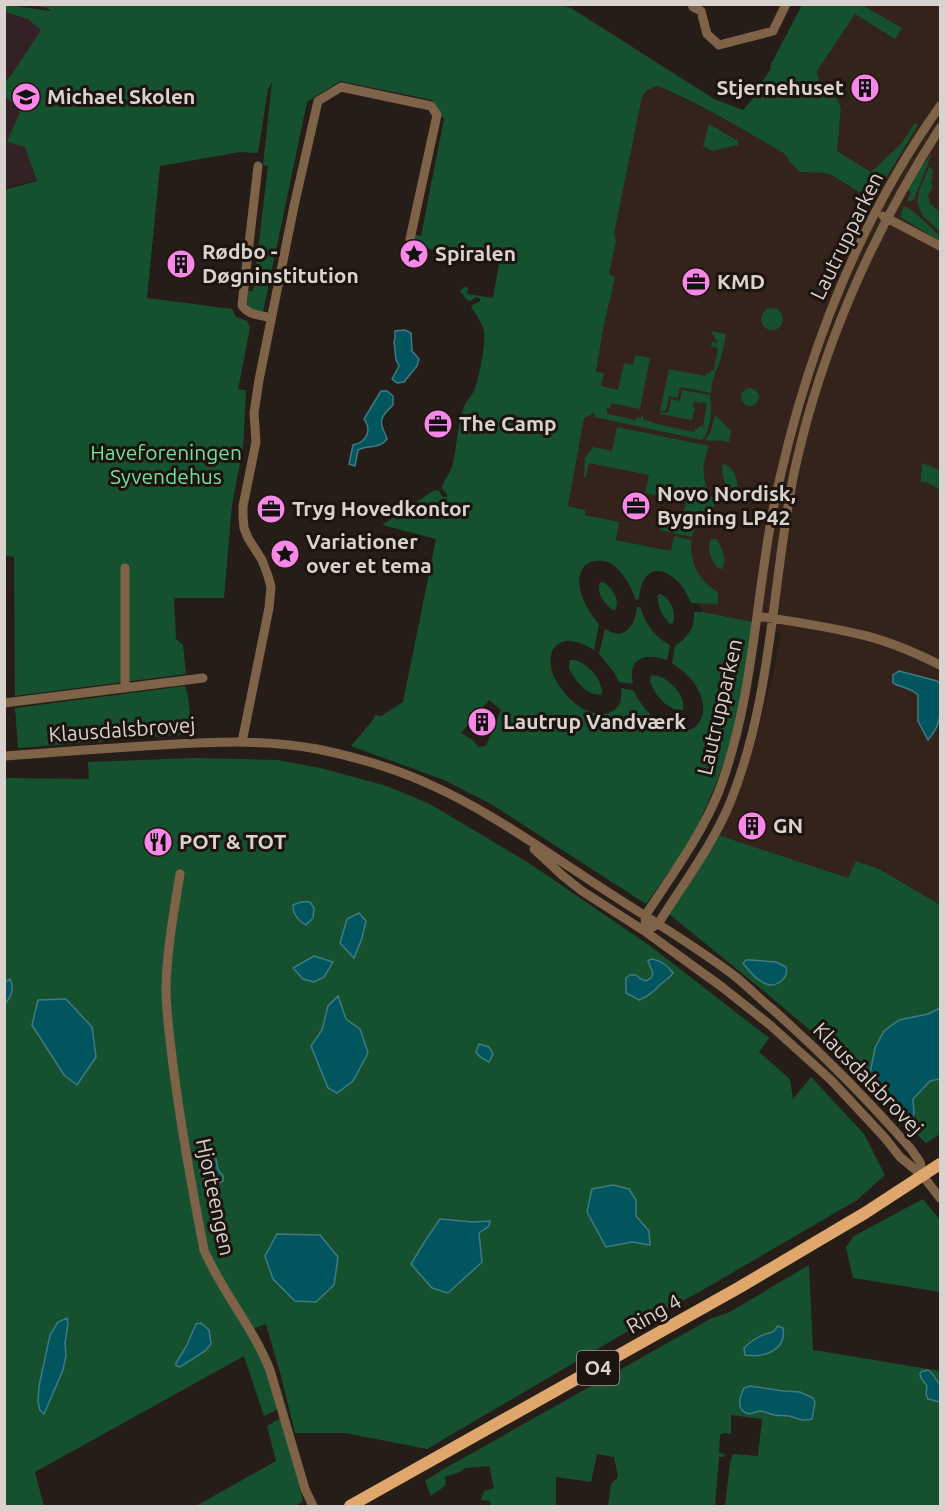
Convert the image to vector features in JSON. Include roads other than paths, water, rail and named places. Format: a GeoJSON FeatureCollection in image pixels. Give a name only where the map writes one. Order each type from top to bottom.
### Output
{"type":"FeatureCollection","features":[{"type":"Feature","properties":{"kind":"main road","name":"Ring 4"},"geometry":{"type":"LineString","coordinates":[[350,1506],[740,1287],[844,1226],[940,1164]]}},
{"type":"Feature","properties":{"kind":"street"},"geometry":{"type":"LineString","coordinates":[[692,4],[700,11],[707,34],[719,45],[773,31],[786,4]]}},
{"type":"Feature","properties":{"kind":"street"},"geometry":{"type":"LineString","coordinates":[[242,742],[271,587],[262,560],[244,528],[243,506],[256,442],[254,413],[271,318],[318,101],[341,87],[431,106],[437,115],[410,239]]}},
{"type":"Feature","properties":{"kind":"street","name":"Lautrupparken"},"geometry":{"type":"LineString","coordinates":[[645,916],[705,821],[719,791],[730,757],[743,706],[773,509],[800,400],[817,348],[833,305],[876,212],[940,106]]}},
{"type":"Feature","properties":{"kind":"street","name":"Lautrupparken"},"geometry":{"type":"LineString","coordinates":[[646,932],[658,924],[698,863],[729,805],[748,748],[760,698],[793,478],[816,388],[852,291],[888,218],[940,128]]}},
{"type":"Feature","properties":{"kind":"street"},"geometry":{"type":"LineString","coordinates":[[258,166],[242,305],[248,312],[271,318]]}},
{"type":"Feature","properties":{"kind":"street"},"geometry":{"type":"LineString","coordinates":[[876,212],[940,246]]}},
{"type":"Feature","properties":{"kind":"street"},"geometry":{"type":"LineString","coordinates":[[125,568],[125,688]]}},
{"type":"Feature","properties":{"kind":"street"},"geometry":{"type":"LineString","coordinates":[[757,616],[859,634],[919,654],[940,665]]}},
{"type":"Feature","properties":{"kind":"street"},"geometry":{"type":"LineString","coordinates":[[4,703],[203,678]]}},
{"type":"Feature","properties":{"kind":"street","name":"Klausdalsbrovej"},"geometry":{"type":"LineString","coordinates":[[4,756],[111,747],[242,742],[315,749],[386,767],[431,785],[460,799],[514,831],[698,950],[737,978],[840,1072],[911,1149],[920,1162],[923,1176]]}},
{"type":"Feature","properties":{"kind":"street","name":"Klausdalsbrovej"},"geometry":{"type":"LineString","coordinates":[[514,831],[562,876],[646,932],[770,1025],[831,1080],[900,1157],[923,1176]]}},
{"type":"Feature","properties":{"kind":"street","name":"Hjorteengen"},"geometry":{"type":"LineString","coordinates":[[180,874],[168,961],[166,988],[168,1021],[180,1120],[204,1250],[212,1268],[262,1351],[270,1370],[304,1488],[313,1506]]}},
{"type":"Feature","properties":{"kind":"street"},"geometry":{"type":"LineString","coordinates":[[645,916],[646,932]]}},
{"type":"Feature","properties":{"kind":"street"},"geometry":{"type":"LineString","coordinates":[[923,1176],[940,1198]]}},
{"type":"Feature","properties":{"kind":"water"},"geometry":{"type":"Polygon","coordinates":[[[405,330],[411,333],[412,351],[419,359],[417,366],[404,382],[397,383],[392,379],[399,366],[396,360],[395,331],[405,330]]]}},
{"type":"Feature","properties":{"kind":"water"},"geometry":{"type":"Polygon","coordinates":[[[381,391],[387,391],[393,396],[393,405],[381,422],[387,439],[380,445],[358,450],[355,466],[349,464],[353,445],[362,441],[367,435],[368,427],[364,419],[381,391]]]}},
{"type":"Feature","properties":{"kind":"water"},"geometry":{"type":"Polygon","coordinates":[[[899,671],[937,681],[940,684],[939,720],[928,740],[918,721],[918,695],[893,683],[893,675],[899,671]]]}},
{"type":"Feature","properties":{"kind":"water"},"geometry":{"type":"Polygon","coordinates":[[[310,902],[314,908],[313,918],[306,925],[298,919],[294,912],[293,905],[310,902]]]}},
{"type":"Feature","properties":{"kind":"water"},"geometry":{"type":"Polygon","coordinates":[[[359,913],[366,921],[354,958],[340,943],[347,919],[359,913]]]}},
{"type":"Feature","properties":{"kind":"water"},"geometry":{"type":"Polygon","coordinates":[[[314,956],[333,962],[324,977],[314,982],[303,979],[293,968],[314,956]]]}},
{"type":"Feature","properties":{"kind":"water"},"geometry":{"type":"Polygon","coordinates":[[[651,959],[664,964],[673,973],[646,997],[639,1000],[626,993],[626,978],[636,975],[646,981],[651,978],[653,973],[648,961],[651,959]]]}},
{"type":"Feature","properties":{"kind":"water"},"geometry":{"type":"Polygon","coordinates":[[[746,960],[776,962],[786,967],[785,975],[777,984],[768,985],[755,977],[745,966],[743,963],[746,960]]]}},
{"type":"Feature","properties":{"kind":"water"},"geometry":{"type":"Polygon","coordinates":[[[10,979],[12,992],[5,1004],[5,982],[10,979]]]}},
{"type":"Feature","properties":{"kind":"water"},"geometry":{"type":"Polygon","coordinates":[[[338,996],[346,1019],[360,1029],[368,1053],[353,1081],[337,1093],[328,1088],[311,1046],[322,1030],[328,1006],[338,996]]]}},
{"type":"Feature","properties":{"kind":"water"},"geometry":{"type":"Polygon","coordinates":[[[66,999],[92,1027],[96,1057],[77,1085],[64,1075],[32,1025],[38,1000],[66,999]]]}},
{"type":"Feature","properties":{"kind":"water"},"geometry":{"type":"Polygon","coordinates":[[[940,1008],[940,1079],[930,1081],[913,1099],[914,1114],[910,1119],[904,1118],[869,1078],[875,1048],[884,1031],[899,1020],[928,1014],[940,1008]]]}},
{"type":"Feature","properties":{"kind":"water"},"geometry":{"type":"Polygon","coordinates":[[[479,1044],[489,1047],[493,1054],[489,1062],[476,1052],[479,1044]]]}},
{"type":"Feature","properties":{"kind":"water"},"geometry":{"type":"Polygon","coordinates":[[[212,1156],[216,1159],[218,1170],[223,1176],[223,1181],[217,1184],[208,1183],[200,1171],[212,1156]]]}},
{"type":"Feature","properties":{"kind":"water"},"geometry":{"type":"Polygon","coordinates":[[[613,1185],[629,1189],[636,1200],[636,1216],[649,1231],[650,1245],[632,1242],[606,1247],[587,1212],[592,1189],[613,1185]]]}},
{"type":"Feature","properties":{"kind":"water"},"geometry":{"type":"Polygon","coordinates":[[[440,1219],[490,1221],[489,1226],[479,1233],[482,1262],[448,1293],[432,1288],[411,1264],[440,1219]]]}},
{"type":"Feature","properties":{"kind":"water"},"geometry":{"type":"Polygon","coordinates":[[[277,1234],[320,1235],[338,1257],[334,1285],[316,1302],[295,1301],[273,1279],[265,1256],[277,1234]]]}},
{"type":"Feature","properties":{"kind":"water"},"geometry":{"type":"Polygon","coordinates":[[[67,1318],[66,1355],[63,1370],[44,1414],[38,1402],[39,1386],[50,1335],[58,1322],[67,1318]]]}},
{"type":"Feature","properties":{"kind":"water"},"geometry":{"type":"Polygon","coordinates":[[[201,1323],[209,1330],[211,1344],[205,1351],[180,1367],[176,1366],[196,1324],[201,1323]]]}},
{"type":"Feature","properties":{"kind":"water"},"geometry":{"type":"Polygon","coordinates":[[[778,1326],[783,1328],[783,1336],[777,1347],[766,1354],[745,1355],[744,1348],[747,1345],[773,1332],[778,1326]]]}},
{"type":"Feature","properties":{"kind":"water"},"geometry":{"type":"Polygon","coordinates":[[[928,1370],[940,1385],[940,1402],[928,1399],[926,1394],[927,1386],[920,1373],[928,1370]]]}},
{"type":"Feature","properties":{"kind":"water"},"geometry":{"type":"Polygon","coordinates":[[[750,1386],[800,1392],[813,1398],[815,1402],[812,1419],[803,1420],[762,1411],[749,1414],[744,1412],[740,1399],[744,1388],[750,1386]]]}},
{"type":"Feature","properties":{"kind":"place","name":"Stjernehuset"},"geometry":{"type":"Point","coordinates":[865,88]}},
{"type":"Feature","properties":{"kind":"place","name":"Michael Skolen"},"geometry":{"type":"Point","coordinates":[26,97]}},
{"type":"Feature","properties":{"kind":"place","name":"Spiralen"},"geometry":{"type":"Point","coordinates":[414,254]}},
{"type":"Feature","properties":{"kind":"place","name":"Rødbo - Døgninstitution"},"geometry":{"type":"Point","coordinates":[181,264]}},
{"type":"Feature","properties":{"kind":"place","name":"KMD"},"geometry":{"type":"Point","coordinates":[696,282]}},
{"type":"Feature","properties":{"kind":"place","name":"The Camp"},"geometry":{"type":"Point","coordinates":[438,424]}},
{"type":"Feature","properties":{"kind":"place","name":"Novo Nordisk, Bygning LP42"},"geometry":{"type":"Point","coordinates":[636,506]}},
{"type":"Feature","properties":{"kind":"place","name":"Tryg Hovedkontor"},"geometry":{"type":"Point","coordinates":[271,509]}},
{"type":"Feature","properties":{"kind":"place","name":"Variationer over et tema"},"geometry":{"type":"Point","coordinates":[285,554]}},
{"type":"Feature","properties":{"kind":"place","name":"Lautrup Vandværk"},"geometry":{"type":"Point","coordinates":[482,722]}},
{"type":"Feature","properties":{"kind":"place","name":"GN"},"geometry":{"type":"Point","coordinates":[752,826]}},
{"type":"Feature","properties":{"kind":"place","name":"POT & TOT"},"geometry":{"type":"Point","coordinates":[158,842]}},
{"type":"Feature","properties":{"kind":"park label","name":"Haveforeningen Syvendehus"},"geometry":{"type":"Point","coordinates":[166,465]}}]}
